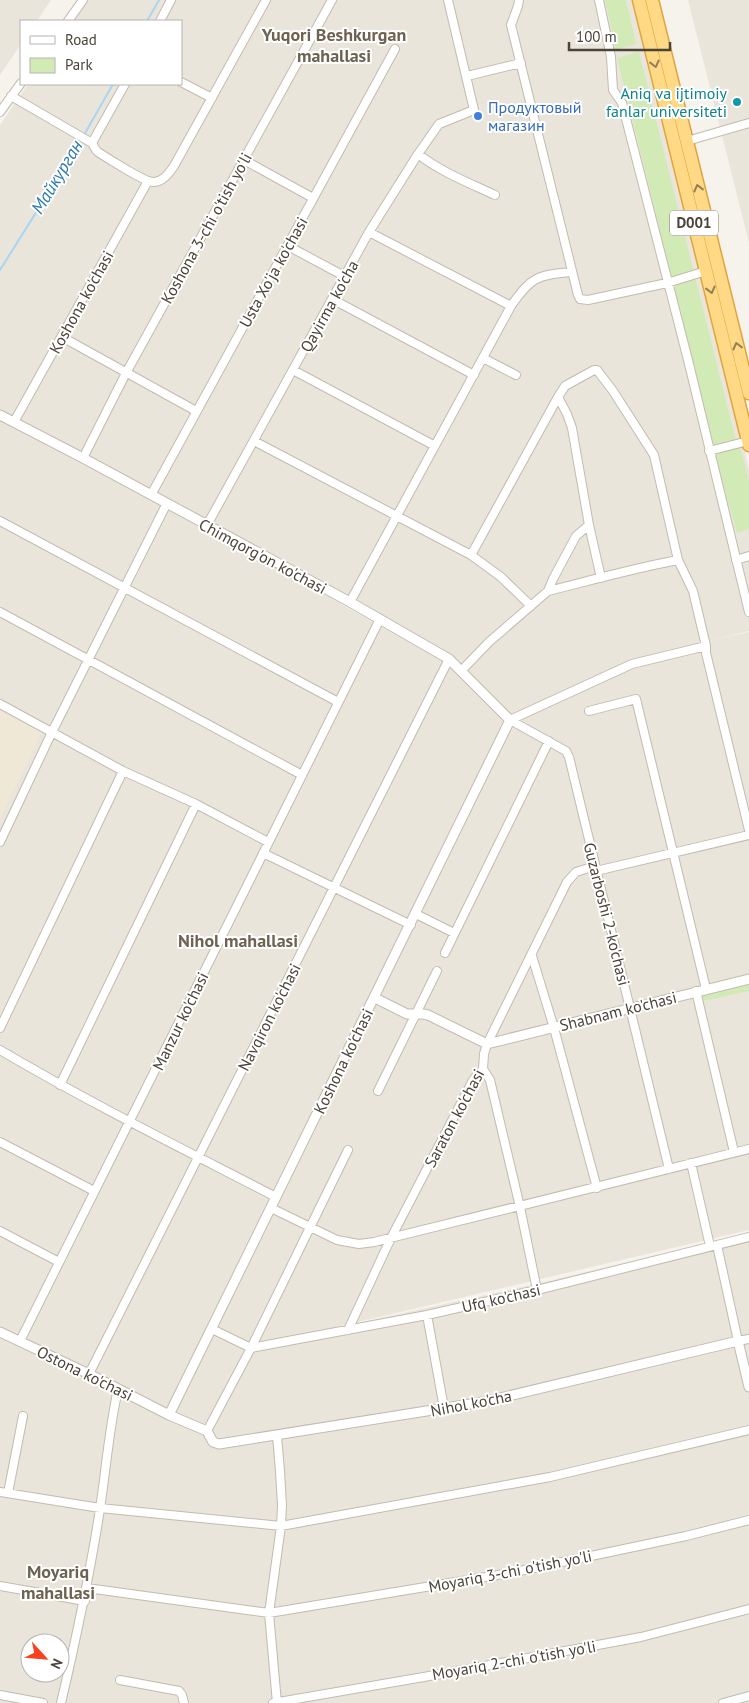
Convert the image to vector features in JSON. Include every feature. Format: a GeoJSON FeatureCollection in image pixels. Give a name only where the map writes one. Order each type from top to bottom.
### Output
{"type":"FeatureCollection","features":[{"type":"Feature","properties":{"kind":"highway","name":"D001"},"geometry":{"type":"LineString","coordinates":[[639,0],[748,443]]}},
{"type":"Feature","properties":{"kind":"highway","name":"D001"},"geometry":{"type":"LineString","coordinates":[[652,0],[749,393]]}},
{"type":"Feature","properties":{"kind":"street"},"geometry":{"type":"LineString","coordinates":[[69,20],[84,0]]}},
{"type":"Feature","properties":{"kind":"street"},"geometry":{"type":"LineString","coordinates":[[161,20],[171,0]]}},
{"type":"Feature","properties":{"kind":"street"},"geometry":{"type":"LineString","coordinates":[[11,96],[92,143],[96,151],[148,181],[155,182],[169,174],[266,0]]}},
{"type":"Feature","properties":{"kind":"street","name":"Koshona 3-chi o'tish yo'li"},"geometry":{"type":"LineString","coordinates":[[83,458],[126,373],[332,0]]}},
{"type":"Feature","properties":{"kind":"street"},"geometry":{"type":"LineString","coordinates":[[448,0],[467,76],[521,63]]}},
{"type":"Feature","properties":{"kind":"street"},"geometry":{"type":"LineString","coordinates":[[519,0],[511,25],[580,299],[588,300],[706,271]]}},
{"type":"Feature","properties":{"kind":"street"},"geometry":{"type":"LineString","coordinates":[[599,0],[611,57],[613,90],[622,103],[689,364],[749,612]]}},
{"type":"Feature","properties":{"kind":"street","name":"Usta Xo'ja ko'chasi"},"geometry":{"type":"LineString","coordinates":[[151,495],[395,49]]}},
{"type":"Feature","properties":{"kind":"street","name":"Qayirma ko'cha"},"geometry":{"type":"LineString","coordinates":[[207,525],[369,232],[418,154],[439,124],[474,110],[467,76]]}},
{"type":"Feature","properties":{"kind":"street"},"geometry":{"type":"LineString","coordinates":[[182,83],[212,98]]}},
{"type":"Feature","properties":{"kind":"street"},"geometry":{"type":"LineString","coordinates":[[0,112],[20,84]]}},
{"type":"Feature","properties":{"kind":"street"},"geometry":{"type":"LineString","coordinates":[[92,143],[124,85]]}},
{"type":"Feature","properties":{"kind":"street"},"geometry":{"type":"LineString","coordinates":[[687,141],[749,123]]}},
{"type":"Feature","properties":{"kind":"street"},"geometry":{"type":"LineString","coordinates":[[418,154],[428,162],[452,175],[495,195]]}},
{"type":"Feature","properties":{"kind":"street"},"geometry":{"type":"LineString","coordinates":[[244,160],[313,198]]}},
{"type":"Feature","properties":{"kind":"street","name":"Koshona ko'chasi"},"geometry":{"type":"LineString","coordinates":[[14,422],[148,181]]}},
{"type":"Feature","properties":{"kind":"street"},"geometry":{"type":"LineString","coordinates":[[369,232],[511,306]]}},
{"type":"Feature","properties":{"kind":"street"},"geometry":{"type":"LineString","coordinates":[[288,246],[344,276]]}},
{"type":"Feature","properties":{"kind":"street"},"geometry":{"type":"LineString","coordinates":[[350,602],[511,306],[524,287],[535,279],[549,274],[572,272]]}},
{"type":"Feature","properties":{"kind":"street"},"geometry":{"type":"LineString","coordinates":[[332,299],[474,375]]}},
{"type":"Feature","properties":{"kind":"street"},"geometry":{"type":"LineString","coordinates":[[62,337],[196,411]]}},
{"type":"Feature","properties":{"kind":"street"},"geometry":{"type":"LineString","coordinates":[[483,358],[516,375]]}},
{"type":"Feature","properties":{"kind":"street"},"geometry":{"type":"LineString","coordinates":[[293,370],[435,446]]}},
{"type":"Feature","properties":{"kind":"street"},"geometry":{"type":"LineString","coordinates":[[471,555],[565,386],[597,370],[613,390],[654,455],[678,560],[693,592],[749,830]]}},
{"type":"Feature","properties":{"kind":"street"},"geometry":{"type":"LineString","coordinates":[[558,397],[572,428],[589,525],[601,578]]}},
{"type":"Feature","properties":{"kind":"street","name":"Chimqorg'on ko'chasi"},"geometry":{"type":"LineString","coordinates":[[0,415],[350,602],[448,659],[462,670],[510,720]]}},
{"type":"Feature","properties":{"kind":"street"},"geometry":{"type":"LineString","coordinates":[[254,441],[471,555],[501,577],[531,606]]}},
{"type":"Feature","properties":{"kind":"street"},"geometry":{"type":"LineString","coordinates":[[709,451],[748,443]]}},
{"type":"Feature","properties":{"kind":"street"},"geometry":{"type":"LineString","coordinates":[[0,842],[52,732],[167,504]]}},
{"type":"Feature","properties":{"kind":"street"},"geometry":{"type":"LineString","coordinates":[[0,521],[338,702]]}},
{"type":"Feature","properties":{"kind":"street"},"geometry":{"type":"LineString","coordinates":[[462,670],[489,642],[548,591],[576,536],[589,525]]}},
{"type":"Feature","properties":{"kind":"street"},"geometry":{"type":"LineString","coordinates":[[736,560],[749,556]]}},
{"type":"Feature","properties":{"kind":"street"},"geometry":{"type":"LineString","coordinates":[[548,591],[640,567],[678,560]]}},
{"type":"Feature","properties":{"kind":"street"},"geometry":{"type":"LineString","coordinates":[[0,612],[302,775]]}},
{"type":"Feature","properties":{"kind":"street","name":"Manzur ko'chasi"},"geometry":{"type":"LineString","coordinates":[[20,1342],[94,1190],[380,619]]}},
{"type":"Feature","properties":{"kind":"street"},"geometry":{"type":"LineString","coordinates":[[510,720],[632,664],[706,646]]}},
{"type":"Feature","properties":{"kind":"street","name":"Navqiron ko'chasi"},"geometry":{"type":"LineString","coordinates":[[89,1374],[448,659]]}},
{"type":"Feature","properties":{"kind":"street"},"geometry":{"type":"LineString","coordinates":[[590,712],[636,699],[706,989]]}},
{"type":"Feature","properties":{"kind":"street"},"geometry":{"type":"LineString","coordinates":[[0,704],[123,771],[196,804],[268,842]]}},
{"type":"Feature","properties":{"kind":"street","name":"Koshona ko'chasi"},"geometry":{"type":"LineString","coordinates":[[169,1415],[510,720]]}},
{"type":"Feature","properties":{"kind":"street","name":"Guzarboshi 2-ko'chasi"},"geometry":{"type":"LineString","coordinates":[[510,720],[566,751],[569,757],[669,1169]]}},
{"type":"Feature","properties":{"kind":"street"},"geometry":{"type":"LineString","coordinates":[[445,952],[549,741]]}},
{"type":"Feature","properties":{"kind":"street"},"geometry":{"type":"LineString","coordinates":[[0,1028],[123,771]]}},
{"type":"Feature","properties":{"kind":"street"},"geometry":{"type":"LineString","coordinates":[[60,1085],[196,804]]}},
{"type":"Feature","properties":{"kind":"street","name":"Saraton ko'chasi"},"geometry":{"type":"LineString","coordinates":[[348,1330],[391,1238],[474,1080],[483,1069],[484,1054],[488,1044],[572,875],[595,868],[749,835]]}},
{"type":"Feature","properties":{"kind":"street"},"geometry":{"type":"LineString","coordinates":[[263,853],[411,924]]}},
{"type":"Feature","properties":{"kind":"street"},"geometry":{"type":"LineString","coordinates":[[416,914],[454,933]]}},
{"type":"Feature","properties":{"kind":"street"},"geometry":{"type":"LineString","coordinates":[[532,956],[554,1028],[597,1188]]}},
{"type":"Feature","properties":{"kind":"street"},"geometry":{"type":"LineString","coordinates":[[378,1091],[437,971]]}},
{"type":"Feature","properties":{"kind":"street","name":"Shabnam ko'chasi"},"geometry":{"type":"LineString","coordinates":[[488,1044],[749,979]]}},
{"type":"Feature","properties":{"kind":"street"},"geometry":{"type":"LineString","coordinates":[[696,991],[734,1152]]}},
{"type":"Feature","properties":{"kind":"street"},"geometry":{"type":"LineString","coordinates":[[375,998],[407,1014],[428,1015],[488,1044]]}},
{"type":"Feature","properties":{"kind":"street"},"geometry":{"type":"LineString","coordinates":[[0,1050],[129,1122],[276,1196]]}},
{"type":"Feature","properties":{"kind":"street"},"geometry":{"type":"LineString","coordinates":[[483,1069],[490,1080],[520,1207],[537,1290]]}},
{"type":"Feature","properties":{"kind":"street"},"geometry":{"type":"LineString","coordinates":[[0,1142],[94,1190]]}},
{"type":"Feature","properties":{"kind":"street"},"geometry":{"type":"LineString","coordinates":[[271,1208],[338,1240],[359,1244],[520,1207],[749,1148]]}},
{"type":"Feature","properties":{"kind":"street"},"geometry":{"type":"LineString","coordinates":[[207,1431],[251,1348],[348,1150]]}},
{"type":"Feature","properties":{"kind":"street"},"geometry":{"type":"LineString","coordinates":[[691,1163],[749,1388]]}},
{"type":"Feature","properties":{"kind":"street"},"geometry":{"type":"LineString","coordinates":[[0,1231],[59,1262]]}},
{"type":"Feature","properties":{"kind":"street","name":"Ufq ko'chasi"},"geometry":{"type":"LineString","coordinates":[[251,1348],[427,1315],[537,1290],[749,1237]]}},
{"type":"Feature","properties":{"kind":"street"},"geometry":{"type":"LineString","coordinates":[[427,1315],[444,1408]]}},
{"type":"Feature","properties":{"kind":"street"},"geometry":{"type":"LineString","coordinates":[[212,1328],[251,1348]]}},
{"type":"Feature","properties":{"kind":"street","name":"Ostona ko'chasi"},"geometry":{"type":"LineString","coordinates":[[0,1332],[89,1374],[169,1415],[207,1431]]}},
{"type":"Feature","properties":{"kind":"street"},"geometry":{"type":"LineString","coordinates":[[738,1341],[749,1339]]}},
{"type":"Feature","properties":{"kind":"street","name":"Nihol ko'cha"},"geometry":{"type":"LineString","coordinates":[[207,1431],[213,1442],[219,1444],[483,1402],[738,1341]]}},
{"type":"Feature","properties":{"kind":"street"},"geometry":{"type":"LineString","coordinates":[[61,1703],[85,1601],[112,1417],[118,1389]]}},
{"type":"Feature","properties":{"kind":"street"},"geometry":{"type":"LineString","coordinates":[[23,1416],[4,1493],[100,1508],[281,1526],[550,1477],[749,1430]]}},
{"type":"Feature","properties":{"kind":"street"},"geometry":{"type":"LineString","coordinates":[[276,1703],[269,1613],[281,1526],[277,1436]]}},
{"type":"Feature","properties":{"kind":"street","name":"Moyariq 3-chi o'tish yo'li"},"geometry":{"type":"LineString","coordinates":[[87,1588],[269,1613],[510,1573],[686,1536],[749,1520]]}},
{"type":"Feature","properties":{"kind":"street"},"geometry":{"type":"LineString","coordinates":[[0,1586],[85,1601]]}},
{"type":"Feature","properties":{"kind":"street","name":"Moyariq 2-chi o'tish yo'li"},"geometry":{"type":"LineString","coordinates":[[276,1703],[641,1637],[749,1609]]}},
{"type":"Feature","properties":{"kind":"street"},"geometry":{"type":"LineString","coordinates":[[120,1680],[179,1691],[182,1694],[184,1703]]}},
{"type":"Feature","properties":{"kind":"street"},"geometry":{"type":"LineString","coordinates":[[0,1695],[43,1703]]}},
{"type":"Feature","properties":{"kind":"street"},"geometry":{"type":"LineString","coordinates":[[723,1703],[749,1696]]}},
{"type":"Feature","properties":{"kind":"shaded area"},"geometry":{"type":"Polygon","coordinates":[[[0,0],[51,0],[38,20],[20,20],[20,45],[0,75],[0,0]]]}},
{"type":"Feature","properties":{"kind":"shaded area"},"geometry":{"type":"Polygon","coordinates":[[[87,0],[638,0],[704,272],[749,469],[749,631],[708,641],[749,632],[749,1230],[281,1340],[531,1285],[749,1234],[749,1703],[0,1703],[0,421],[254,555],[449,665],[509,712],[455,662],[0,414],[0,125],[27,85],[182,85],[182,20],[73,20],[87,0]]]}},
{"type":"Feature","properties":{"kind":"shaded area"},"geometry":{"type":"Polygon","coordinates":[[[688,0],[749,0],[749,243],[688,0]]]}},
{"type":"Feature","properties":{"kind":"shaded area"},"geometry":{"type":"Polygon","coordinates":[[[0,708],[42,731],[0,819],[0,708]]]}},
{"type":"Feature","properties":{"kind":"green space"},"geometry":{"type":"Polygon","coordinates":[[[605,0],[626,0],[636,44],[616,50],[605,0]]]}},
{"type":"Feature","properties":{"kind":"green space"},"geometry":{"type":"Polygon","coordinates":[[[639,52],[736,441],[714,446],[617,58],[639,52]]]}},
{"type":"Feature","properties":{"kind":"green space"},"geometry":{"type":"Polygon","coordinates":[[[736,447],[741,449],[749,481],[749,529],[737,533],[715,455],[736,447]]]}},
{"type":"Feature","properties":{"kind":"green space"},"geometry":{"type":"Polygon","coordinates":[[[749,985],[749,991],[703,1001],[702,995],[749,985]]]}},
{"type":"Feature","properties":{"kind":"waterway","name":"Майкурган"},"geometry":{"type":"LineString","coordinates":[[148,20],[159,0]]}},
{"type":"Feature","properties":{"kind":"waterway","name":"Майкурган"},"geometry":{"type":"LineString","coordinates":[[84,135],[112,85]]}},
{"type":"Feature","properties":{"kind":"waterway","name":"Майкурган"},"geometry":{"type":"LineString","coordinates":[[0,270],[82,139]]}},
{"type":"Feature","properties":{"kind":"place","name":"Aniq va ijtimoiy fanlar universiteti"},"geometry":{"type":"Point","coordinates":[737,102]}},
{"type":"Feature","properties":{"kind":"place","name":"Продуктовый магазин"},"geometry":{"type":"Point","coordinates":[478,116]}},
{"type":"Feature","properties":{"kind":"district","name":"Yuqori Beshkurgan mahallasi"},"geometry":{"type":"Point","coordinates":[334,45]}},
{"type":"Feature","properties":{"kind":"district","name":"Nihol mahallasi"},"geometry":{"type":"Point","coordinates":[238,941]}},
{"type":"Feature","properties":{"kind":"district","name":"Moyariq mahallasi"},"geometry":{"type":"Point","coordinates":[58,1582]}}]}
